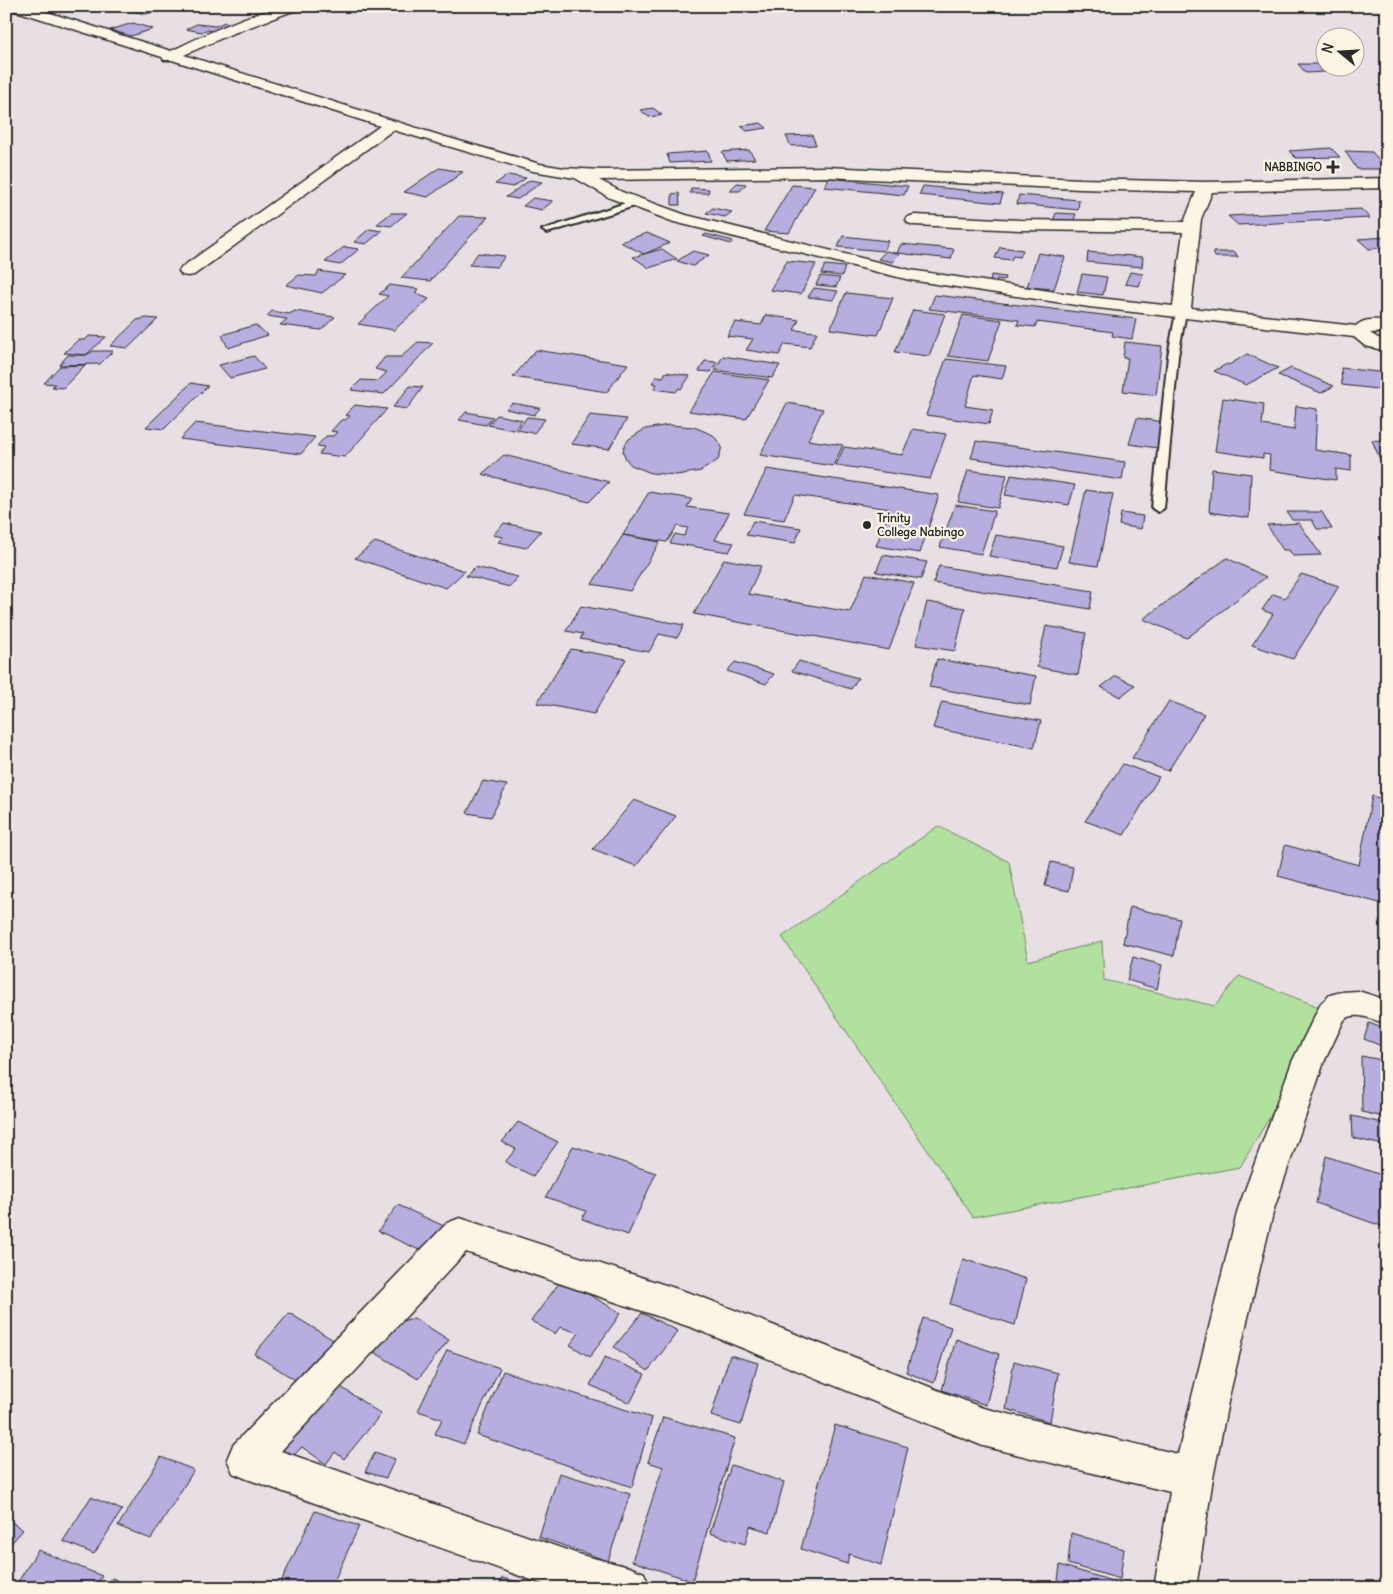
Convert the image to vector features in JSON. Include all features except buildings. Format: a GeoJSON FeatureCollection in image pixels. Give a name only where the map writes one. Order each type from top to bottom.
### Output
{"type":"FeatureCollection","features":[{"type":"Feature","properties":{"kind":"street"},"geometry":{"type":"LineString","coordinates":[[14,6],[390,125],[529,165],[579,175],[826,172],[1081,184],[1206,187],[1387,183]]}},
{"type":"Feature","properties":{"kind":"street"},"geometry":{"type":"LineString","coordinates":[[169,56],[294,6]]}},
{"type":"Feature","properties":{"kind":"street"},"geometry":{"type":"LineString","coordinates":[[377,6],[452,6]]}},
{"type":"Feature","properties":{"kind":"street"},"geometry":{"type":"LineString","coordinates":[[14,20],[36,14]]}},
{"type":"Feature","properties":{"kind":"street"},"geometry":{"type":"LineString","coordinates":[[188,271],[390,125]]}},
{"type":"Feature","properties":{"kind":"street"},"geometry":{"type":"LineString","coordinates":[[579,175],[616,195],[680,219],[910,275],[1089,302],[1360,332],[1370,341],[1387,345]]}},
{"type":"Feature","properties":{"kind":"street"},"geometry":{"type":"LineString","coordinates":[[1181,312],[1193,219],[1206,187]]}},
{"type":"Feature","properties":{"kind":"street"},"geometry":{"type":"LineString","coordinates":[[914,220],[1020,225],[1192,227]]}},
{"type":"Feature","properties":{"kind":"street"},"geometry":{"type":"LineString","coordinates":[[1360,332],[1366,326],[1387,326]]}},
{"type":"Feature","properties":{"kind":"street"},"geometry":{"type":"LineString","coordinates":[[1175,1588],[1193,1478],[1210,1397],[1256,1209],[1308,1062],[1332,1012],[1341,1004],[1358,1003],[1387,1012]]}},
{"type":"Feature","properties":{"kind":"street"},"geometry":{"type":"LineString","coordinates":[[629,1588],[581,1576],[247,1458],[460,1234],[699,1313],[983,1426],[1193,1478]]}},
{"type":"Feature","properties":{"kind":"lane"},"geometry":{"type":"LineString","coordinates":[[547,230],[635,203]]}},
{"type":"Feature","properties":{"kind":"lane"},"geometry":{"type":"LineString","coordinates":[[1158,508],[1173,356],[1181,312]]}},
{"type":"Feature","properties":{"kind":"green space"},"geometry":{"type":"Polygon","coordinates":[[[938,826],[1009,862],[1028,961],[1102,941],[1104,980],[1215,1006],[1239,976],[1332,1012],[1240,1167],[973,1217],[782,937],[938,826]]]}},
{"type":"Feature","properties":{"kind":"place","name":"NABBINGO"},"geometry":{"type":"Point","coordinates":[1333,167]}},
{"type":"Feature","properties":{"kind":"place","name":"Trinity College Nabingo"},"geometry":{"type":"Point","coordinates":[867,525]}}]}
